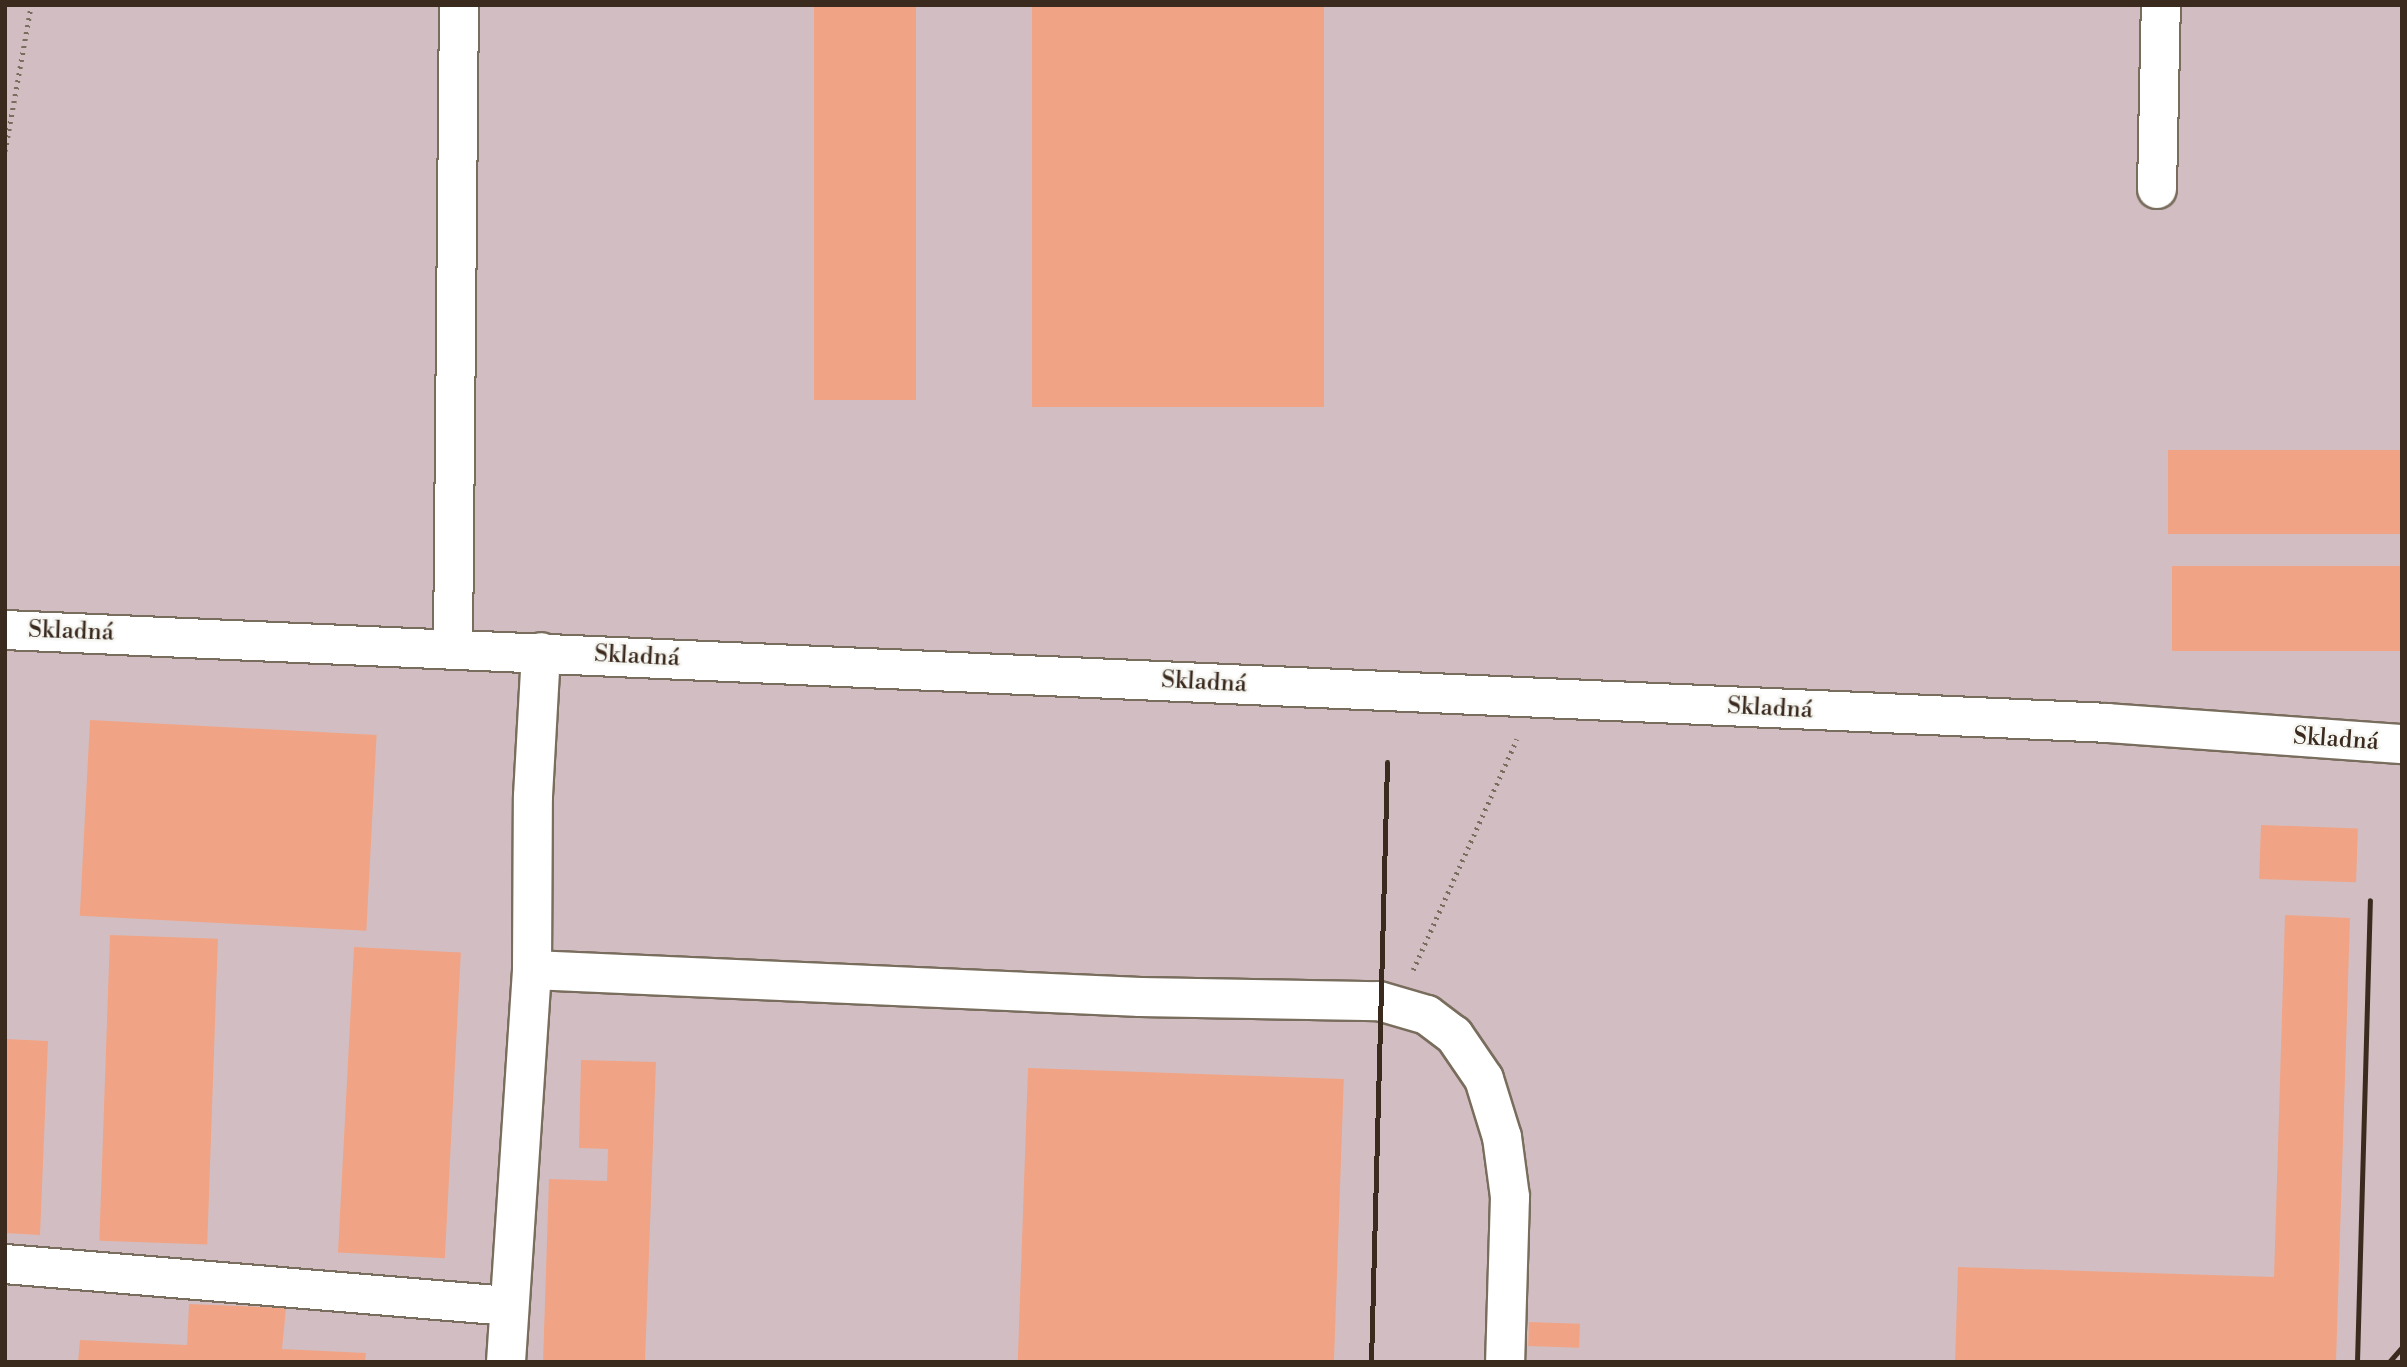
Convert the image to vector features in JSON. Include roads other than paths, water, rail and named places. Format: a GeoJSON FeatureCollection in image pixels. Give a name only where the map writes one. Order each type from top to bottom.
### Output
{"type":"FeatureCollection","features":[{"type":"Feature","properties":{"kind":"lane"},"geometry":{"type":"LineString","coordinates":[[453,648],[459,5]]}},
{"type":"Feature","properties":{"kind":"lane"},"geometry":{"type":"LineString","coordinates":[[2157,189],[2161,5]]}},
{"type":"Feature","properties":{"kind":"lane","name":"Skladná"},"geometry":{"type":"LineString","coordinates":[[5,630],[2107,723],[2402,744]]}},
{"type":"Feature","properties":{"kind":"lane"},"geometry":{"type":"LineString","coordinates":[[506,1362],[532,970],[533,796],[541,652]]}},
{"type":"Feature","properties":{"kind":"lane"},"geometry":{"type":"LineString","coordinates":[[532,970],[1140,997],[1379,1001],[1427,1015],[1454,1035],[1484,1079],[1502,1137],[1510,1197],[1505,1362]]}},
{"type":"Feature","properties":{"kind":"lane"},"geometry":{"type":"LineString","coordinates":[[5,1264],[508,1307]]}},
{"type":"Feature","properties":{"kind":"railway"},"geometry":{"type":"LineString","coordinates":[[1371,1362],[1387,762]]}},
{"type":"Feature","properties":{"kind":"railway"},"geometry":{"type":"LineString","coordinates":[[2357,1362],[2370,900]]}},
{"type":"Feature","properties":{"kind":"railway"},"geometry":{"type":"LineString","coordinates":[[2389,1362],[2402,1347]]}}]}
